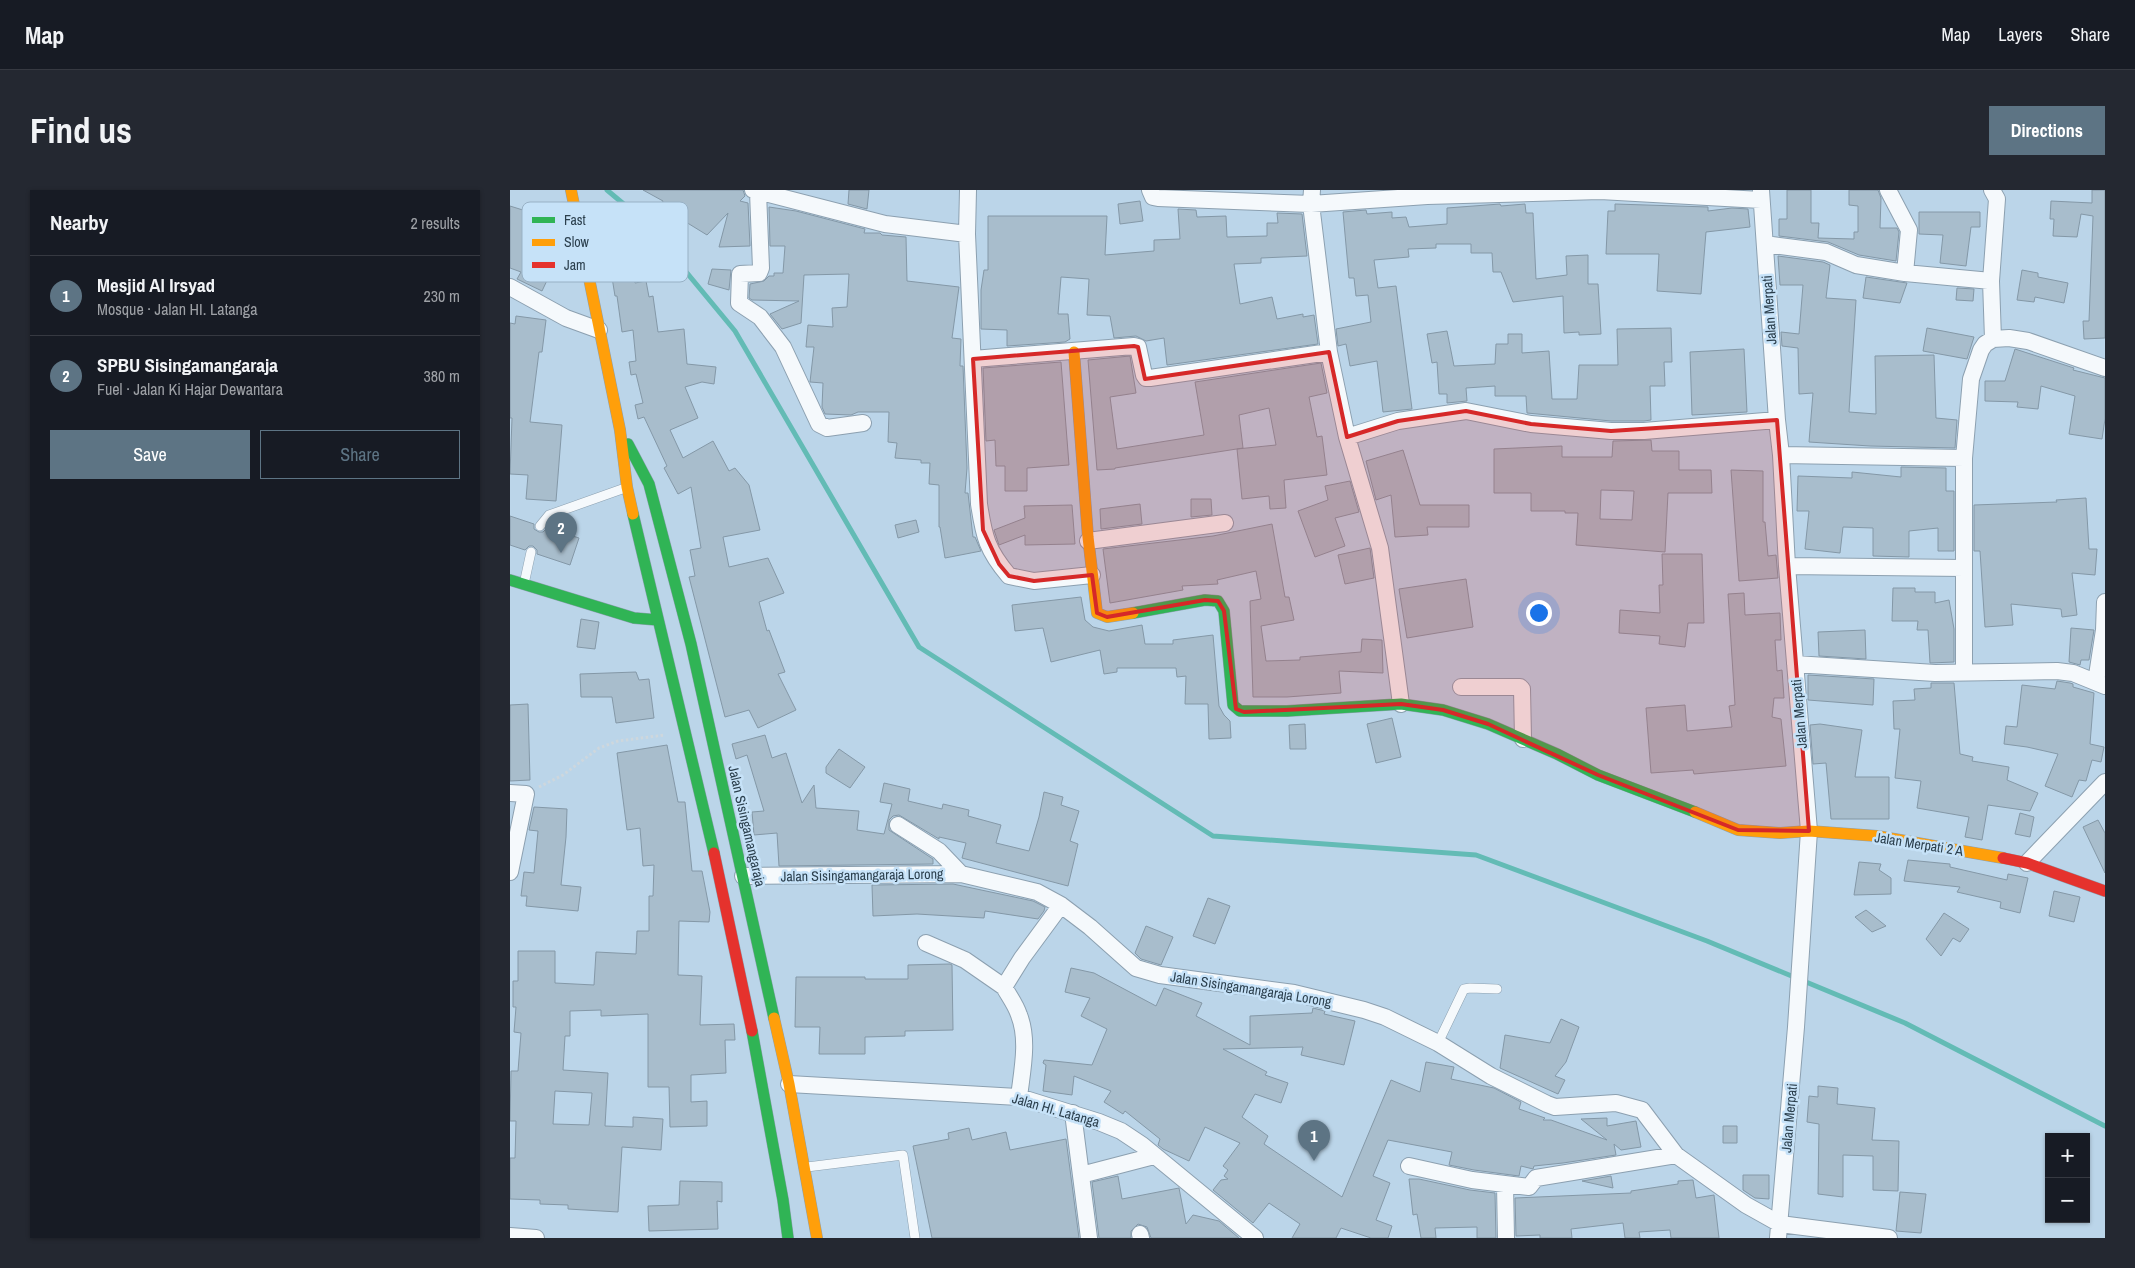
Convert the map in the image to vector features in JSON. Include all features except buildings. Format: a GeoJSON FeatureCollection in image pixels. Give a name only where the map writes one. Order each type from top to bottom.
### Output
{"type":"FeatureCollection","features":[{"type":"Feature","properties":{"kind":"main road","name":"Jalan Sisingamangaraja"},"geometry":{"type":"LineString","coordinates":[[589,282],[620,430],[691,644],[789,1084],[817,1238]]}},
{"type":"Feature","properties":{"kind":"main road"},"geometry":{"type":"LineString","coordinates":[[1074,352],[1092,575]]}},
{"type":"Feature","properties":{"kind":"main road","name":"Jalan Sisingamangaraja"},"geometry":{"type":"LineString","coordinates":[[620,430],[638,486],[658,620],[706,816],[727,921],[751,1025],[783,1200],[788,1238]]}},
{"type":"Feature","properties":{"kind":"main road","name":"Jalan Merpati 2 A"},"geometry":{"type":"LineString","coordinates":[[1092,575],[1096,607],[1101,616],[1112,617],[1205,600],[1218,601],[1224,611],[1233,704],[1240,711],[1287,711],[1400,704],[1443,710],[1488,724],[1598,774],[1672,801],[1738,830],[1780,833],[1809,831],[1877,836],[2027,863],[2105,891]]}},
{"type":"Feature","properties":{"kind":"main road"},"geometry":{"type":"LineString","coordinates":[[510,580],[634,618],[658,620]]}},
{"type":"Feature","properties":{"kind":"main road"},"geometry":{"type":"LineString","coordinates":[[727,921],[753,917]]}},
{"type":"Feature","properties":{"kind":"street"},"geometry":{"type":"LineString","coordinates":[[968,190],[967,234],[980,504],[983,530],[989,550],[1009,576],[1034,581],[1092,575]]}},
{"type":"Feature","properties":{"kind":"street"},"geometry":{"type":"LineString","coordinates":[[1150,190],[1153,197],[1158,198],[1311,197],[1588,190],[1761,195]]}},
{"type":"Feature","properties":{"kind":"street"},"geometry":{"type":"LineString","coordinates":[[1888,190],[1910,230],[1905,273]]}},
{"type":"Feature","properties":{"kind":"street"},"geometry":{"type":"LineString","coordinates":[[1992,190],[1997,199],[1991,281],[1993,339]]}},
{"type":"Feature","properties":{"kind":"street"},"geometry":{"type":"LineString","coordinates":[[863,422],[827,428],[818,424],[783,347],[760,317],[739,303],[740,274],[759,273],[761,268],[755,191],[885,224],[967,234]]}},
{"type":"Feature","properties":{"kind":"street","name":"Jalan Merpati"},"geometry":{"type":"LineString","coordinates":[[1761,195],[1777,420],[1782,455],[1787,566],[1809,831],[1802,948],[1779,1231]]}},
{"type":"Feature","properties":{"kind":"street"},"geometry":{"type":"LineString","coordinates":[[1311,197],[1330,352],[1347,437],[1380,548],[1400,704]]}},
{"type":"Feature","properties":{"kind":"street"},"geometry":{"type":"LineString","coordinates":[[1765,244],[1826,252],[1856,265],[1905,273],[1991,281]]}},
{"type":"Feature","properties":{"kind":"street"},"geometry":{"type":"LineString","coordinates":[[510,287],[566,318],[599,330]]}},
{"type":"Feature","properties":{"kind":"street"},"geometry":{"type":"LineString","coordinates":[[1964,672],[1964,458],[1971,379],[1981,350],[1985,344],[1993,339],[2009,338],[2028,341],[2105,368]]}},
{"type":"Feature","properties":{"kind":"street"},"geometry":{"type":"LineString","coordinates":[[973,359],[1138,347],[1146,378],[1330,352]]}},
{"type":"Feature","properties":{"kind":"street"},"geometry":{"type":"LineString","coordinates":[[1347,437],[1398,421],[1466,412],[1531,424],[1611,431],[1777,420]]}},
{"type":"Feature","properties":{"kind":"street"},"geometry":{"type":"LineString","coordinates":[[1782,455],[1964,458]]}},
{"type":"Feature","properties":{"kind":"street"},"geometry":{"type":"LineString","coordinates":[[1088,542],[1225,523]]}},
{"type":"Feature","properties":{"kind":"street"},"geometry":{"type":"LineString","coordinates":[[1787,566],[1964,568]]}},
{"type":"Feature","properties":{"kind":"street"},"geometry":{"type":"LineString","coordinates":[[1795,664],[1935,673],[2057,671],[2073,673],[2101,684],[2105,602]]}},
{"type":"Feature","properties":{"kind":"street"},"geometry":{"type":"LineString","coordinates":[[1461,688],[1522,689],[1523,739]]}},
{"type":"Feature","properties":{"kind":"street"},"geometry":{"type":"LineString","coordinates":[[2027,863],[2105,782]]}},
{"type":"Feature","properties":{"kind":"street"},"geometry":{"type":"LineString","coordinates":[[510,872],[518,793]]}},
{"type":"Feature","properties":{"kind":"street"},"geometry":{"type":"LineString","coordinates":[[898,825],[929,843],[961,874]]}},
{"type":"Feature","properties":{"kind":"street","name":"Jalan Sisingamangaraja Lorong"},"geometry":{"type":"LineString","coordinates":[[743,876],[961,874],[1037,892],[1061,905],[1090,927],[1136,968],[1148,972],[1319,997],[1385,1017],[1438,1043],[1491,1076],[1555,1107],[1616,1103],[1642,1110],[1676,1155],[1779,1231]]}},
{"type":"Feature","properties":{"kind":"street"},"geometry":{"type":"LineString","coordinates":[[1004,987],[1022,958],[1061,905]]}},
{"type":"Feature","properties":{"kind":"street"},"geometry":{"type":"LineString","coordinates":[[926,943],[965,960],[1004,987],[1020,1015],[1023,1035],[1023,1061],[1019,1097]]}},
{"type":"Feature","properties":{"kind":"street","name":"Jalan HI. Latanga"},"geometry":{"type":"LineString","coordinates":[[789,1084],[1019,1097],[1073,1113],[1121,1131],[1255,1238]]}},
{"type":"Feature","properties":{"kind":"street"},"geometry":{"type":"LineString","coordinates":[[1073,1113],[1089,1238]]}},
{"type":"Feature","properties":{"kind":"street"},"geometry":{"type":"LineString","coordinates":[[1409,1166],[1472,1180],[1528,1187],[1536,1178],[1676,1155]]}},
{"type":"Feature","properties":{"kind":"street"},"geometry":{"type":"LineString","coordinates":[[1081,1175],[1154,1156]]}},
{"type":"Feature","properties":{"kind":"street"},"geometry":{"type":"LineString","coordinates":[[1505,1184],[1506,1238]]}},
{"type":"Feature","properties":{"kind":"street"},"geometry":{"type":"LineString","coordinates":[[1779,1231],[1890,1238]]}},
{"type":"Feature","properties":{"kind":"street"},"geometry":{"type":"LineString","coordinates":[[510,1236],[536,1238]]}},
{"type":"Feature","properties":{"kind":"lane"},"geometry":{"type":"LineString","coordinates":[[540,526],[549,515],[638,486]]}},
{"type":"Feature","properties":{"kind":"lane"},"geometry":{"type":"LineString","coordinates":[[524,584],[531,552]]}},
{"type":"Feature","properties":{"kind":"lane"},"geometry":{"type":"LineString","coordinates":[[1438,1043],[1464,989],[1497,989]]}},
{"type":"Feature","properties":{"kind":"lane"},"geometry":{"type":"LineString","coordinates":[[804,1167],[903,1155],[915,1238]]}},
{"type":"Feature","properties":{"kind":"path"},"geometry":{"type":"LineString","coordinates":[[518,793],[563,775],[599,748],[618,741],[685,731]]}},
{"type":"Feature","properties":{"kind":"highlighted area"},"geometry":{"type":"Polygon","coordinates":[[[1134,346],[1138,347],[1145,379],[1329,352],[1347,437],[1398,421],[1466,411],[1531,424],[1611,431],[1777,420],[1809,831],[1738,830],[1598,775],[1488,724],[1443,710],[1401,704],[1244,712],[1236,709],[1224,611],[1218,601],[1205,600],[1107,617],[1097,613],[1092,575],[1034,581],[1009,576],[999,564],[983,530],[973,359],[1134,346]]]}},
{"type":"Feature","properties":{"kind":"waterway"},"geometry":{"type":"LineString","coordinates":[[607,190],[621,202]]}},
{"type":"Feature","properties":{"kind":"waterway"},"geometry":{"type":"LineString","coordinates":[[688,274],[735,331],[919,647],[1213,836],[1476,855],[1707,941],[1905,1023],[2105,1126]]}},
{"type":"Feature","properties":{"kind":"traffic: fast"},"geometry":{"type":"LineString","coordinates":[[628,444],[649,484],[691,644],[774,1018]]}},
{"type":"Feature","properties":{"kind":"traffic: fast"},"geometry":{"type":"LineString","coordinates":[[633,514],[714,853]]}},
{"type":"Feature","properties":{"kind":"traffic: fast"},"geometry":{"type":"LineString","coordinates":[[510,580],[634,618],[658,620]]}},
{"type":"Feature","properties":{"kind":"traffic: fast"},"geometry":{"type":"LineString","coordinates":[[1133,613],[1205,600],[1218,601],[1224,611],[1233,705],[1240,711],[1287,711],[1401,704],[1443,710],[1488,724],[1557,754],[1598,775],[1695,812]]}},
{"type":"Feature","properties":{"kind":"traffic: fast"},"geometry":{"type":"LineString","coordinates":[[752,1031],[783,1200],[788,1238]]}},
{"type":"Feature","properties":{"kind":"traffic: slow"},"geometry":{"type":"LineString","coordinates":[[571,190],[573,202]]}},
{"type":"Feature","properties":{"kind":"traffic: slow"},"geometry":{"type":"LineString","coordinates":[[590,282],[620,430],[627,487],[633,514]]}},
{"type":"Feature","properties":{"kind":"traffic: slow"},"geometry":{"type":"LineString","coordinates":[[1074,352],[1088,537],[1097,613],[1107,617],[1133,613]]}},
{"type":"Feature","properties":{"kind":"traffic: slow"},"geometry":{"type":"LineString","coordinates":[[1695,812],[1738,830],[1780,833],[1809,831],[1877,836],[2003,858]]}},
{"type":"Feature","properties":{"kind":"traffic: slow"},"geometry":{"type":"LineString","coordinates":[[774,1018],[789,1084],[817,1238]]}},
{"type":"Feature","properties":{"kind":"traffic: jam"},"geometry":{"type":"LineString","coordinates":[[714,853],[752,1031]]}},
{"type":"Feature","properties":{"kind":"traffic: jam"},"geometry":{"type":"LineString","coordinates":[[2003,858],[2027,863],[2105,891]]}},
{"type":"Feature","properties":{"kind":"place","name":"SPBU Sisingamangaraja"},"geometry":{"type":"Point","coordinates":[561,553]}},
{"type":"Feature","properties":{"kind":"place","name":"Mesjid Al Irsyad"},"geometry":{"type":"Point","coordinates":[1314,1161]}}]}
